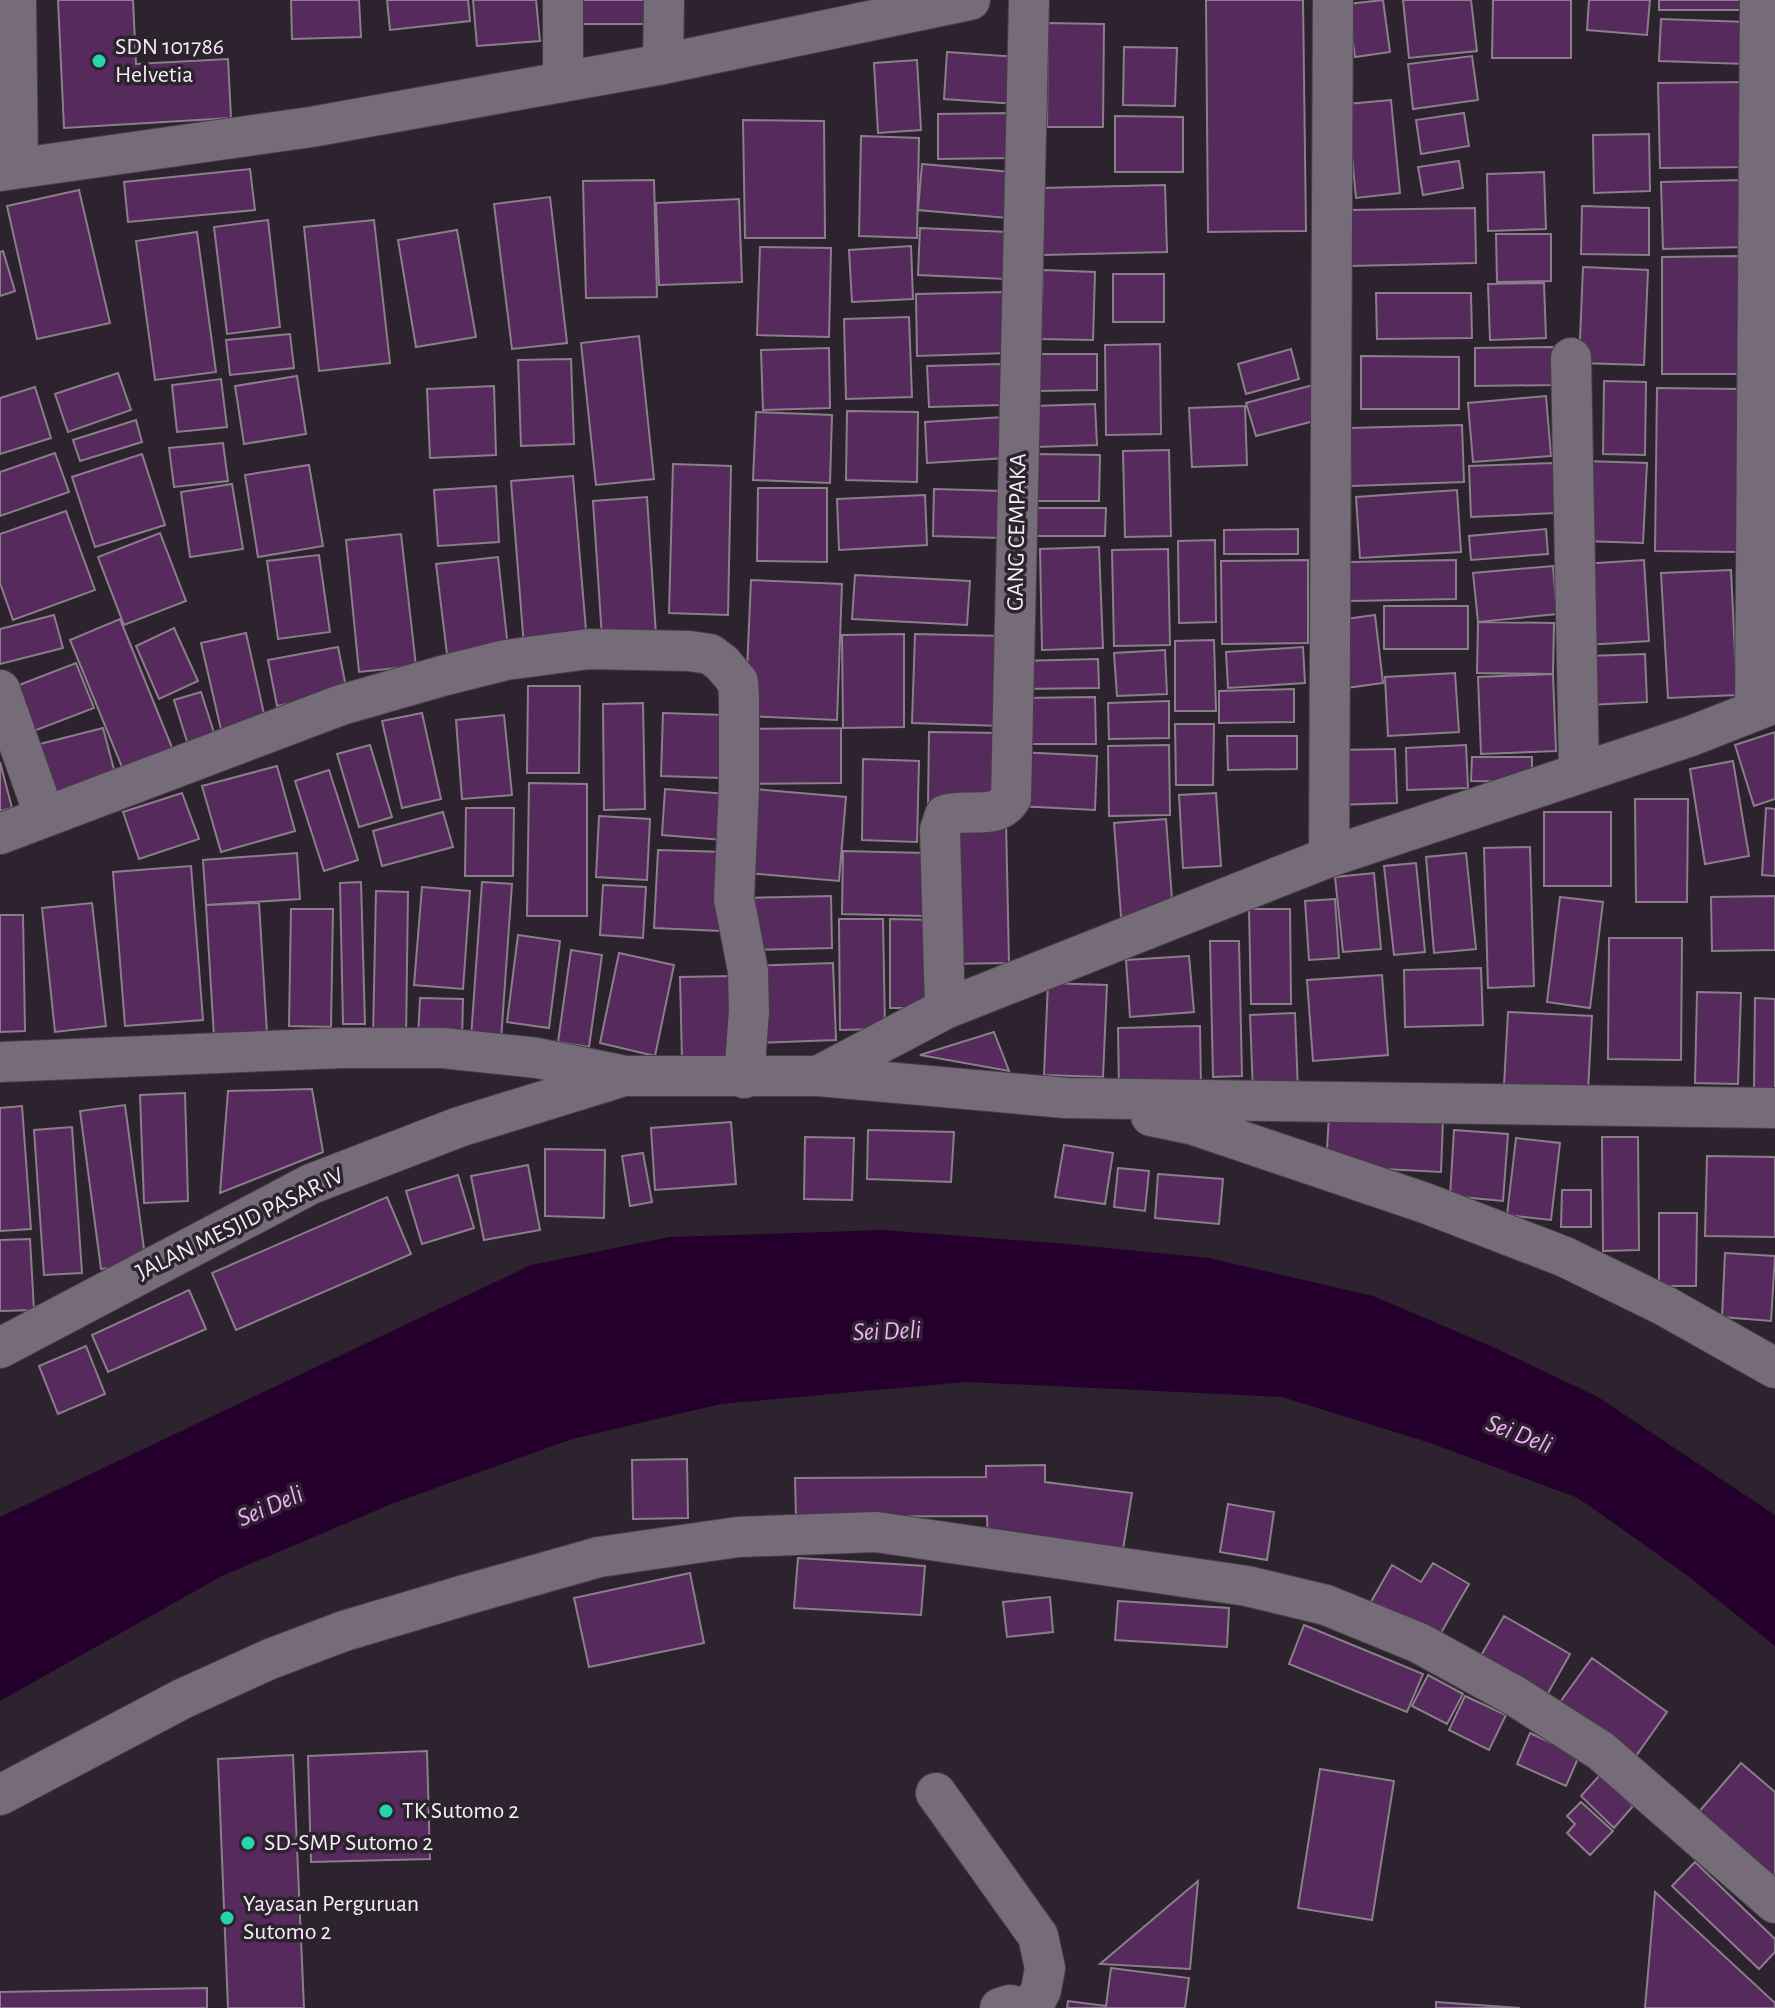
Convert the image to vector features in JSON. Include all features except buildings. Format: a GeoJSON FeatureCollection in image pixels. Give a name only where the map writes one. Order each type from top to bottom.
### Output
{"type":"FeatureCollection","features":[{"type":"Feature","properties":{"kind":"street"},"geometry":{"type":"LineString","coordinates":[[16,0],[9,169],[311,127],[663,64],[848,12],[970,0]]}},
{"type":"Feature","properties":{"kind":"street"},"geometry":{"type":"LineString","coordinates":[[563,0],[563,82]]}},
{"type":"Feature","properties":{"kind":"street"},"geometry":{"type":"LineString","coordinates":[[663,64],[664,0]]}},
{"type":"Feature","properties":{"kind":"street","name":"GANG CEMPAKA"},"geometry":{"type":"LineString","coordinates":[[945,1009],[940,830],[945,815],[961,810],[989,813],[1006,806],[1011,798],[1029,0]]}},
{"type":"Feature","properties":{"kind":"street"},"geometry":{"type":"LineString","coordinates":[[1329,857],[1333,0]]}},
{"type":"Feature","properties":{"kind":"street"},"geometry":{"type":"LineString","coordinates":[[818,1076],[945,1009],[1329,857],[1691,736],[1765,707],[1760,0]]}},
{"type":"Feature","properties":{"kind":"street"},"geometry":{"type":"LineString","coordinates":[[1571,358],[1579,771]]}},
{"type":"Feature","properties":{"kind":"street"},"geometry":{"type":"LineString","coordinates":[[0,834],[341,705],[506,660],[589,649],[710,654],[738,682],[739,788],[734,899],[748,971],[749,1011],[744,1078]]}},
{"type":"Feature","properties":{"kind":"street"},"geometry":{"type":"LineString","coordinates":[[0,690],[45,817]]}},
{"type":"Feature","properties":{"kind":"street"},"geometry":{"type":"LineString","coordinates":[[0,1062],[342,1048],[443,1048],[537,1058],[626,1076],[818,1076],[1066,1098],[1775,1108]]}},
{"type":"Feature","properties":{"kind":"street","name":"JALAN MESJID PASAR IV"},"geometry":{"type":"LineString","coordinates":[[0,1348],[311,1184],[459,1127],[626,1076]]}},
{"type":"Feature","properties":{"kind":"street"},"geometry":{"type":"LineString","coordinates":[[1066,1098],[1194,1125],[1425,1203],[1565,1257],[1665,1306],[1775,1368]]}},
{"type":"Feature","properties":{"kind":"street"},"geometry":{"type":"LineString","coordinates":[[0,1795],[182,1699],[270,1659],[344,1631],[599,1557],[738,1537],[876,1532],[1247,1586],[1326,1605],[1419,1643],[1515,1696],[1601,1751],[1775,1903]]}},
{"type":"Feature","properties":{"kind":"street"},"geometry":{"type":"LineString","coordinates":[[936,1793],[1038,1936],[1045,1968],[1041,1990],[1032,2008]]}},
{"type":"Feature","properties":{"kind":"street"},"geometry":{"type":"LineString","coordinates":[[1000,2008],[1010,2005],[1023,2008]]}},
{"type":"Feature","properties":{"kind":"water","name":"Sei Deli"},"geometry":{"type":"Polygon","coordinates":[[[883,1230],[1209,1258],[1373,1296],[1491,1346],[1598,1397],[1775,1515],[1775,1646],[1688,1576],[1578,1498],[1430,1443],[1282,1397],[966,1382],[721,1404],[572,1439],[394,1503],[222,1576],[0,1701],[0,1517],[531,1265],[669,1237],[883,1230]]]}},
{"type":"Feature","properties":{"kind":"place","name":"SDN 101786 Helvetia"},"geometry":{"type":"Point","coordinates":[99,61]}},
{"type":"Feature","properties":{"kind":"place","name":"TK Sutomo 2"},"geometry":{"type":"Point","coordinates":[386,1811]}},
{"type":"Feature","properties":{"kind":"place","name":"SD-SMP Sutomo 2"},"geometry":{"type":"Point","coordinates":[248,1843]}},
{"type":"Feature","properties":{"kind":"place","name":"Yayasan Perguruan Sutomo 2"},"geometry":{"type":"Point","coordinates":[227,1918]}}]}
